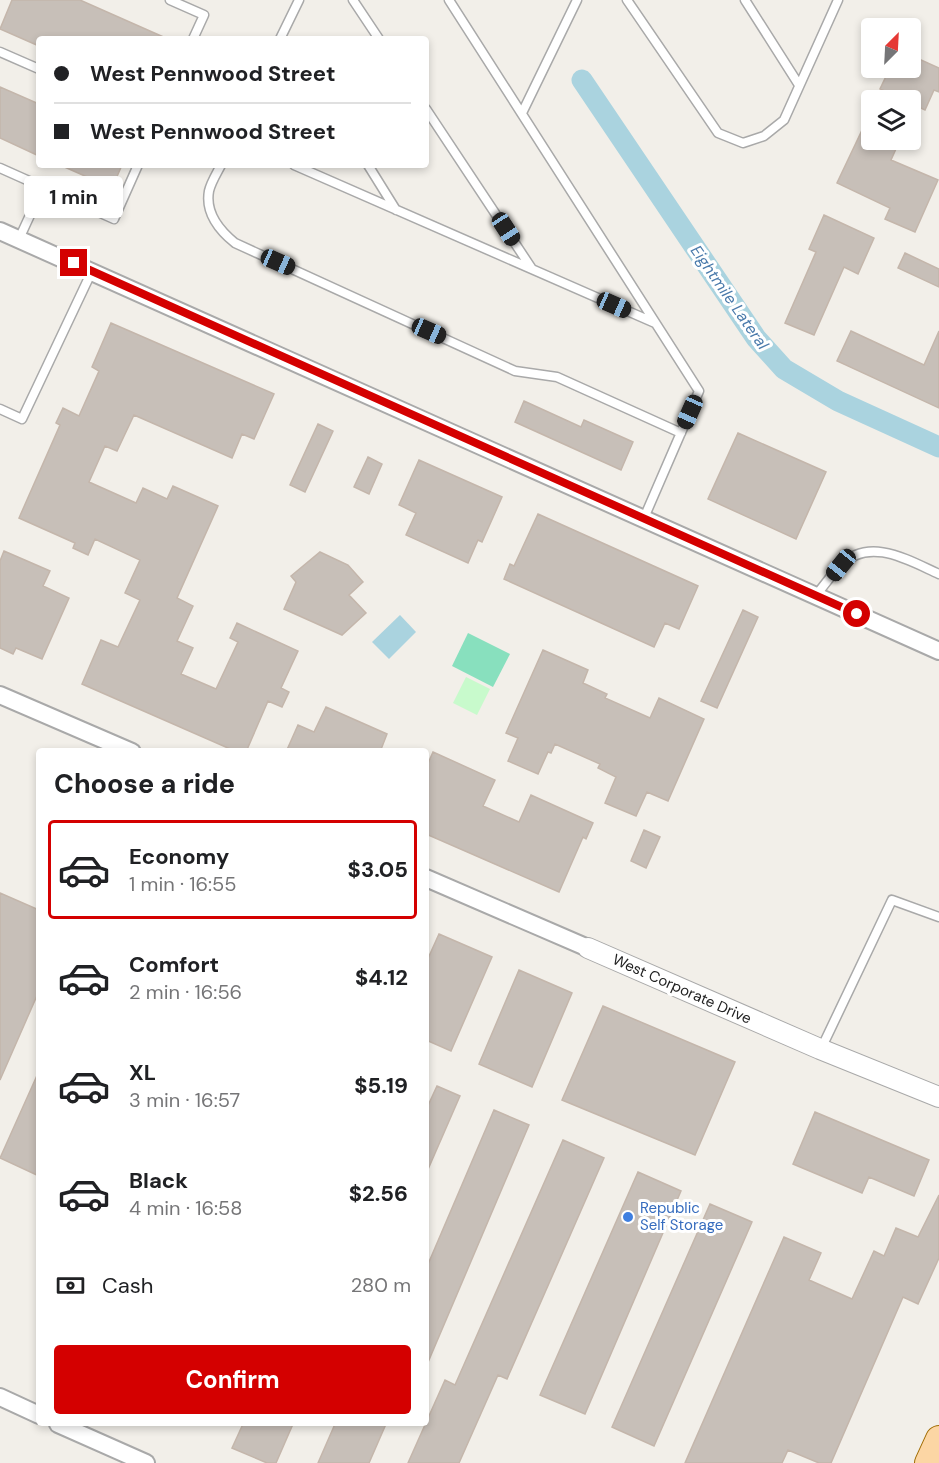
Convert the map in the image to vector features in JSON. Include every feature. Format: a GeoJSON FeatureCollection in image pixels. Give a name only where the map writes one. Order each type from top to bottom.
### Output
{"type":"FeatureCollection","features":[{"type":"Feature","properties":{"kind":"main road"},"geometry":{"type":"LineString","coordinates":[[928,1463],[939,1439]]}},
{"type":"Feature","properties":{"kind":"street"},"geometry":{"type":"LineString","coordinates":[[0,231],[939,651]]}},
{"type":"Feature","properties":{"kind":"street"},"geometry":{"type":"LineString","coordinates":[[0,695],[123,748]]}},
{"type":"Feature","properties":{"kind":"street","name":"West Corporate Drive"},"geometry":{"type":"LineString","coordinates":[[429,879],[820,1049],[939,1097]]}},
{"type":"Feature","properties":{"kind":"street"},"geometry":{"type":"LineString","coordinates":[[0,1397],[36,1414]]}},
{"type":"Feature","properties":{"kind":"street"},"geometry":{"type":"LineString","coordinates":[[63,1426],[146,1463]]}},
{"type":"Feature","properties":{"kind":"lane"},"geometry":{"type":"LineString","coordinates":[[171,0],[204,15],[194,36]]}},
{"type":"Feature","properties":{"kind":"lane"},"geometry":{"type":"LineString","coordinates":[[283,36],[298,0]]}},
{"type":"Feature","properties":{"kind":"lane"},"geometry":{"type":"LineString","coordinates":[[353,0],[377,36]]}},
{"type":"Feature","properties":{"kind":"lane"},"geometry":{"type":"LineString","coordinates":[[449,0],[699,391],[644,518]]}},
{"type":"Feature","properties":{"kind":"lane"},"geometry":{"type":"LineString","coordinates":[[522,113],[577,0]]}},
{"type":"Feature","properties":{"kind":"lane"},"geometry":{"type":"LineString","coordinates":[[627,0],[718,133],[742,142],[764,136],[784,120],[838,0]]}},
{"type":"Feature","properties":{"kind":"lane"},"geometry":{"type":"LineString","coordinates":[[745,0],[800,85]]}},
{"type":"Feature","properties":{"kind":"lane"},"geometry":{"type":"LineString","coordinates":[[0,52],[36,68]]}},
{"type":"Feature","properties":{"kind":"lane"},"geometry":{"type":"LineString","coordinates":[[429,114],[532,269]]}},
{"type":"Feature","properties":{"kind":"lane"},"geometry":{"type":"LineString","coordinates":[[0,168],[114,219],[137,168]]}},
{"type":"Feature","properties":{"kind":"lane"},"geometry":{"type":"LineString","coordinates":[[220,168],[209,190],[210,212],[220,230],[235,243],[515,371],[558,377],[681,433]]}},
{"type":"Feature","properties":{"kind":"lane"},"geometry":{"type":"LineString","coordinates":[[301,168],[655,323]]}},
{"type":"Feature","properties":{"kind":"lane"},"geometry":{"type":"LineString","coordinates":[[370,168],[396,210]]}},
{"type":"Feature","properties":{"kind":"lane"},"geometry":{"type":"LineString","coordinates":[[19,239],[43,187]]}},
{"type":"Feature","properties":{"kind":"lane"},"geometry":{"type":"LineString","coordinates":[[0,409],[22,419],[92,272]]}},
{"type":"Feature","properties":{"kind":"lane"},"geometry":{"type":"LineString","coordinates":[[816,595],[841,565],[855,555],[867,551],[902,557],[939,574]]}},
{"type":"Feature","properties":{"kind":"lane"},"geometry":{"type":"LineString","coordinates":[[820,1049],[892,900],[939,917]]}},
{"type":"Feature","properties":{"kind":"green space"},"geometry":{"type":"Polygon","coordinates":[[[468,633],[510,654],[493,687],[452,666],[468,633]]]}},
{"type":"Feature","properties":{"kind":"green space"},"geometry":{"type":"Polygon","coordinates":[[[466,677],[490,689],[477,715],[453,703],[466,677]]]}},
{"type":"Feature","properties":{"kind":"water"},"geometry":{"type":"Polygon","coordinates":[[[400,615],[416,632],[389,659],[372,642],[400,615]]]}},
{"type":"Feature","properties":{"kind":"building"},"geometry":{"type":"Polygon","coordinates":[[[12,0],[80,0],[161,36],[36,36],[36,45],[0,29],[12,0]]]}},
{"type":"Feature","properties":{"kind":"building"},"geometry":{"type":"Polygon","coordinates":[[[921,60],[939,68],[939,92],[934,90],[925,110],[921,108],[921,90],[880,89],[885,78],[921,78],[921,60]]]}},
{"type":"Feature","properties":{"kind":"building"},"geometry":{"type":"Polygon","coordinates":[[[0,87],[36,103],[36,155],[0,138],[0,87]]]}},
{"type":"Feature","properties":{"kind":"building"},"geometry":{"type":"Polygon","coordinates":[[[861,132],[861,150],[896,150],[891,160],[938,180],[915,232],[885,219],[890,208],[837,183],[861,132]]]}},
{"type":"Feature","properties":{"kind":"building"},"geometry":{"type":"Polygon","coordinates":[[[67,168],[121,168],[112,188],[67,168]]]}},
{"type":"Feature","properties":{"kind":"building"},"geometry":{"type":"Polygon","coordinates":[[[824,215],[874,238],[858,274],[844,267],[814,335],[785,323],[816,252],[809,249],[824,215]]]}},
{"type":"Feature","properties":{"kind":"building"},"geometry":{"type":"Polygon","coordinates":[[[905,253],[939,269],[939,287],[898,268],[905,253]]]}},
{"type":"Feature","properties":{"kind":"building"},"geometry":{"type":"Polygon","coordinates":[[[111,323],[274,394],[254,439],[242,434],[232,458],[134,415],[117,451],[105,446],[89,482],[136,503],[143,488],[167,499],[173,486],[218,506],[177,598],[193,606],[177,641],[193,648],[181,674],[216,689],[238,642],[230,638],[237,623],[298,651],[281,688],[289,692],[282,707],[268,701],[248,748],[228,748],[82,684],[101,640],[118,647],[140,600],[125,593],[140,560],[95,539],[88,555],[73,548],[75,543],[19,518],[60,425],[56,423],[63,408],[79,416],[99,371],[92,367],[111,323]]]}},
{"type":"Feature","properties":{"kind":"building"},"geometry":{"type":"Polygon","coordinates":[[[851,331],[924,365],[939,331],[939,408],[837,361],[851,331]]]}},
{"type":"Feature","properties":{"kind":"building"},"geometry":{"type":"Polygon","coordinates":[[[524,401],[581,427],[584,420],[633,442],[621,470],[515,422],[524,401]]]}},
{"type":"Feature","properties":{"kind":"building"},"geometry":{"type":"Polygon","coordinates":[[[318,424],[333,431],[305,492],[290,485],[318,424]]]}},
{"type":"Feature","properties":{"kind":"building"},"geometry":{"type":"Polygon","coordinates":[[[738,433],[826,472],[796,539],[708,499],[738,433]]]}},
{"type":"Feature","properties":{"kind":"building"},"geometry":{"type":"Polygon","coordinates":[[[368,457],[382,464],[369,494],[354,487],[368,457]]]}},
{"type":"Feature","properties":{"kind":"building"},"geometry":{"type":"Polygon","coordinates":[[[419,460],[502,497],[482,542],[478,540],[468,563],[406,535],[416,513],[399,505],[419,460]]]}},
{"type":"Feature","properties":{"kind":"building"},"geometry":{"type":"Polygon","coordinates":[[[538,514],[698,586],[679,629],[665,623],[654,647],[504,579],[510,564],[514,566],[538,514]]]}},
{"type":"Feature","properties":{"kind":"building"},"geometry":{"type":"Polygon","coordinates":[[[4,551],[50,571],[43,586],[69,598],[42,659],[16,648],[13,654],[0,648],[0,561],[4,551]]]}},
{"type":"Feature","properties":{"kind":"building"},"geometry":{"type":"Polygon","coordinates":[[[320,552],[348,565],[363,582],[349,595],[366,613],[342,635],[284,609],[296,582],[291,576],[320,552]]]}},
{"type":"Feature","properties":{"kind":"building"},"geometry":{"type":"Polygon","coordinates":[[[743,610],[758,617],[717,708],[701,701],[743,610]]]}},
{"type":"Feature","properties":{"kind":"building"},"geometry":{"type":"Polygon","coordinates":[[[543,650],[588,670],[583,683],[607,694],[605,698],[650,718],[659,698],[704,719],[668,801],[647,792],[636,816],[605,803],[616,777],[598,768],[600,764],[555,744],[551,753],[548,752],[538,774],[508,761],[518,738],[506,733],[543,650]]]}},
{"type":"Feature","properties":{"kind":"building"},"geometry":{"type":"Polygon","coordinates":[[[326,707],[387,734],[382,748],[288,748],[298,725],[314,732],[326,707]]]}},
{"type":"Feature","properties":{"kind":"building"},"geometry":{"type":"Polygon","coordinates":[[[433,752],[495,780],[483,806],[519,822],[531,795],[593,823],[586,839],[583,837],[559,892],[429,835],[429,761],[433,752]]]}},
{"type":"Feature","properties":{"kind":"building"},"geometry":{"type":"Polygon","coordinates":[[[644,830],[660,837],[646,868],[631,861],[644,830]]]}},
{"type":"Feature","properties":{"kind":"building"},"geometry":{"type":"Polygon","coordinates":[[[0,893],[36,909],[36,998],[0,1080],[0,893]]]}},
{"type":"Feature","properties":{"kind":"building"},"geometry":{"type":"Polygon","coordinates":[[[439,934],[492,957],[451,1051],[429,1041],[429,956],[439,934]]]}},
{"type":"Feature","properties":{"kind":"building"},"geometry":{"type":"Polygon","coordinates":[[[519,970],[572,993],[532,1087],[479,1064],[519,970]]]}},
{"type":"Feature","properties":{"kind":"building"},"geometry":{"type":"Polygon","coordinates":[[[603,1006],[735,1062],[695,1155],[562,1100],[603,1006]]]}},
{"type":"Feature","properties":{"kind":"building"},"geometry":{"type":"Polygon","coordinates":[[[36,1078],[36,1175],[0,1158],[36,1078]]]}},
{"type":"Feature","properties":{"kind":"building"},"geometry":{"type":"Polygon","coordinates":[[[437,1086],[460,1096],[429,1167],[429,1103],[437,1086]]]}},
{"type":"Feature","properties":{"kind":"building"},"geometry":{"type":"Polygon","coordinates":[[[494,1110],[529,1125],[429,1360],[429,1262],[494,1110]]]}},
{"type":"Feature","properties":{"kind":"building"},"geometry":{"type":"Polygon","coordinates":[[[815,1112],[929,1160],[914,1196],[869,1177],[862,1193],[793,1164],[815,1112]]]}},
{"type":"Feature","properties":{"kind":"building"},"geometry":{"type":"Polygon","coordinates":[[[563,1140],[604,1158],[507,1379],[498,1375],[459,1463],[408,1463],[424,1426],[429,1426],[429,1416],[445,1380],[455,1385],[563,1140]]]}},
{"type":"Feature","properties":{"kind":"building"},"geometry":{"type":"Polygon","coordinates":[[[638,1172],[681,1191],[585,1414],[540,1395],[638,1172]]]}},
{"type":"Feature","properties":{"kind":"building"},"geometry":{"type":"Polygon","coordinates":[[[939,1195],[939,1258],[918,1304],[903,1297],[831,1463],[819,1463],[788,1450],[782,1463],[685,1463],[784,1237],[821,1253],[809,1280],[852,1299],[874,1251],[884,1256],[896,1228],[918,1237],[939,1195]]]}},
{"type":"Feature","properties":{"kind":"building"},"geometry":{"type":"Polygon","coordinates":[[[710,1204],[752,1222],[654,1446],[612,1427],[710,1204]]]}},
{"type":"Feature","properties":{"kind":"building"},"geometry":{"type":"Polygon","coordinates":[[[242,1426],[292,1426],[276,1463],[267,1463],[232,1448],[242,1426]]]}},
{"type":"Feature","properties":{"kind":"building"},"geometry":{"type":"Polygon","coordinates":[[[334,1426],[385,1426],[369,1463],[318,1463],[334,1426]]]}},
{"type":"Feature","properties":{"kind":"waterway","name":"Eightmile Lateral"},"geometry":{"type":"LineString","coordinates":[[582,80],[756,338],[784,369],[838,401],[939,447]]}},
{"type":"Feature","properties":{"kind":"place","name":"Republic Self Storage"},"geometry":{"type":"Point","coordinates":[628,1217]}},
{"type":"Feature","properties":{"kind":"route"},"geometry":{"type":"LineString","coordinates":[[74,263],[857,614]]}}]}
